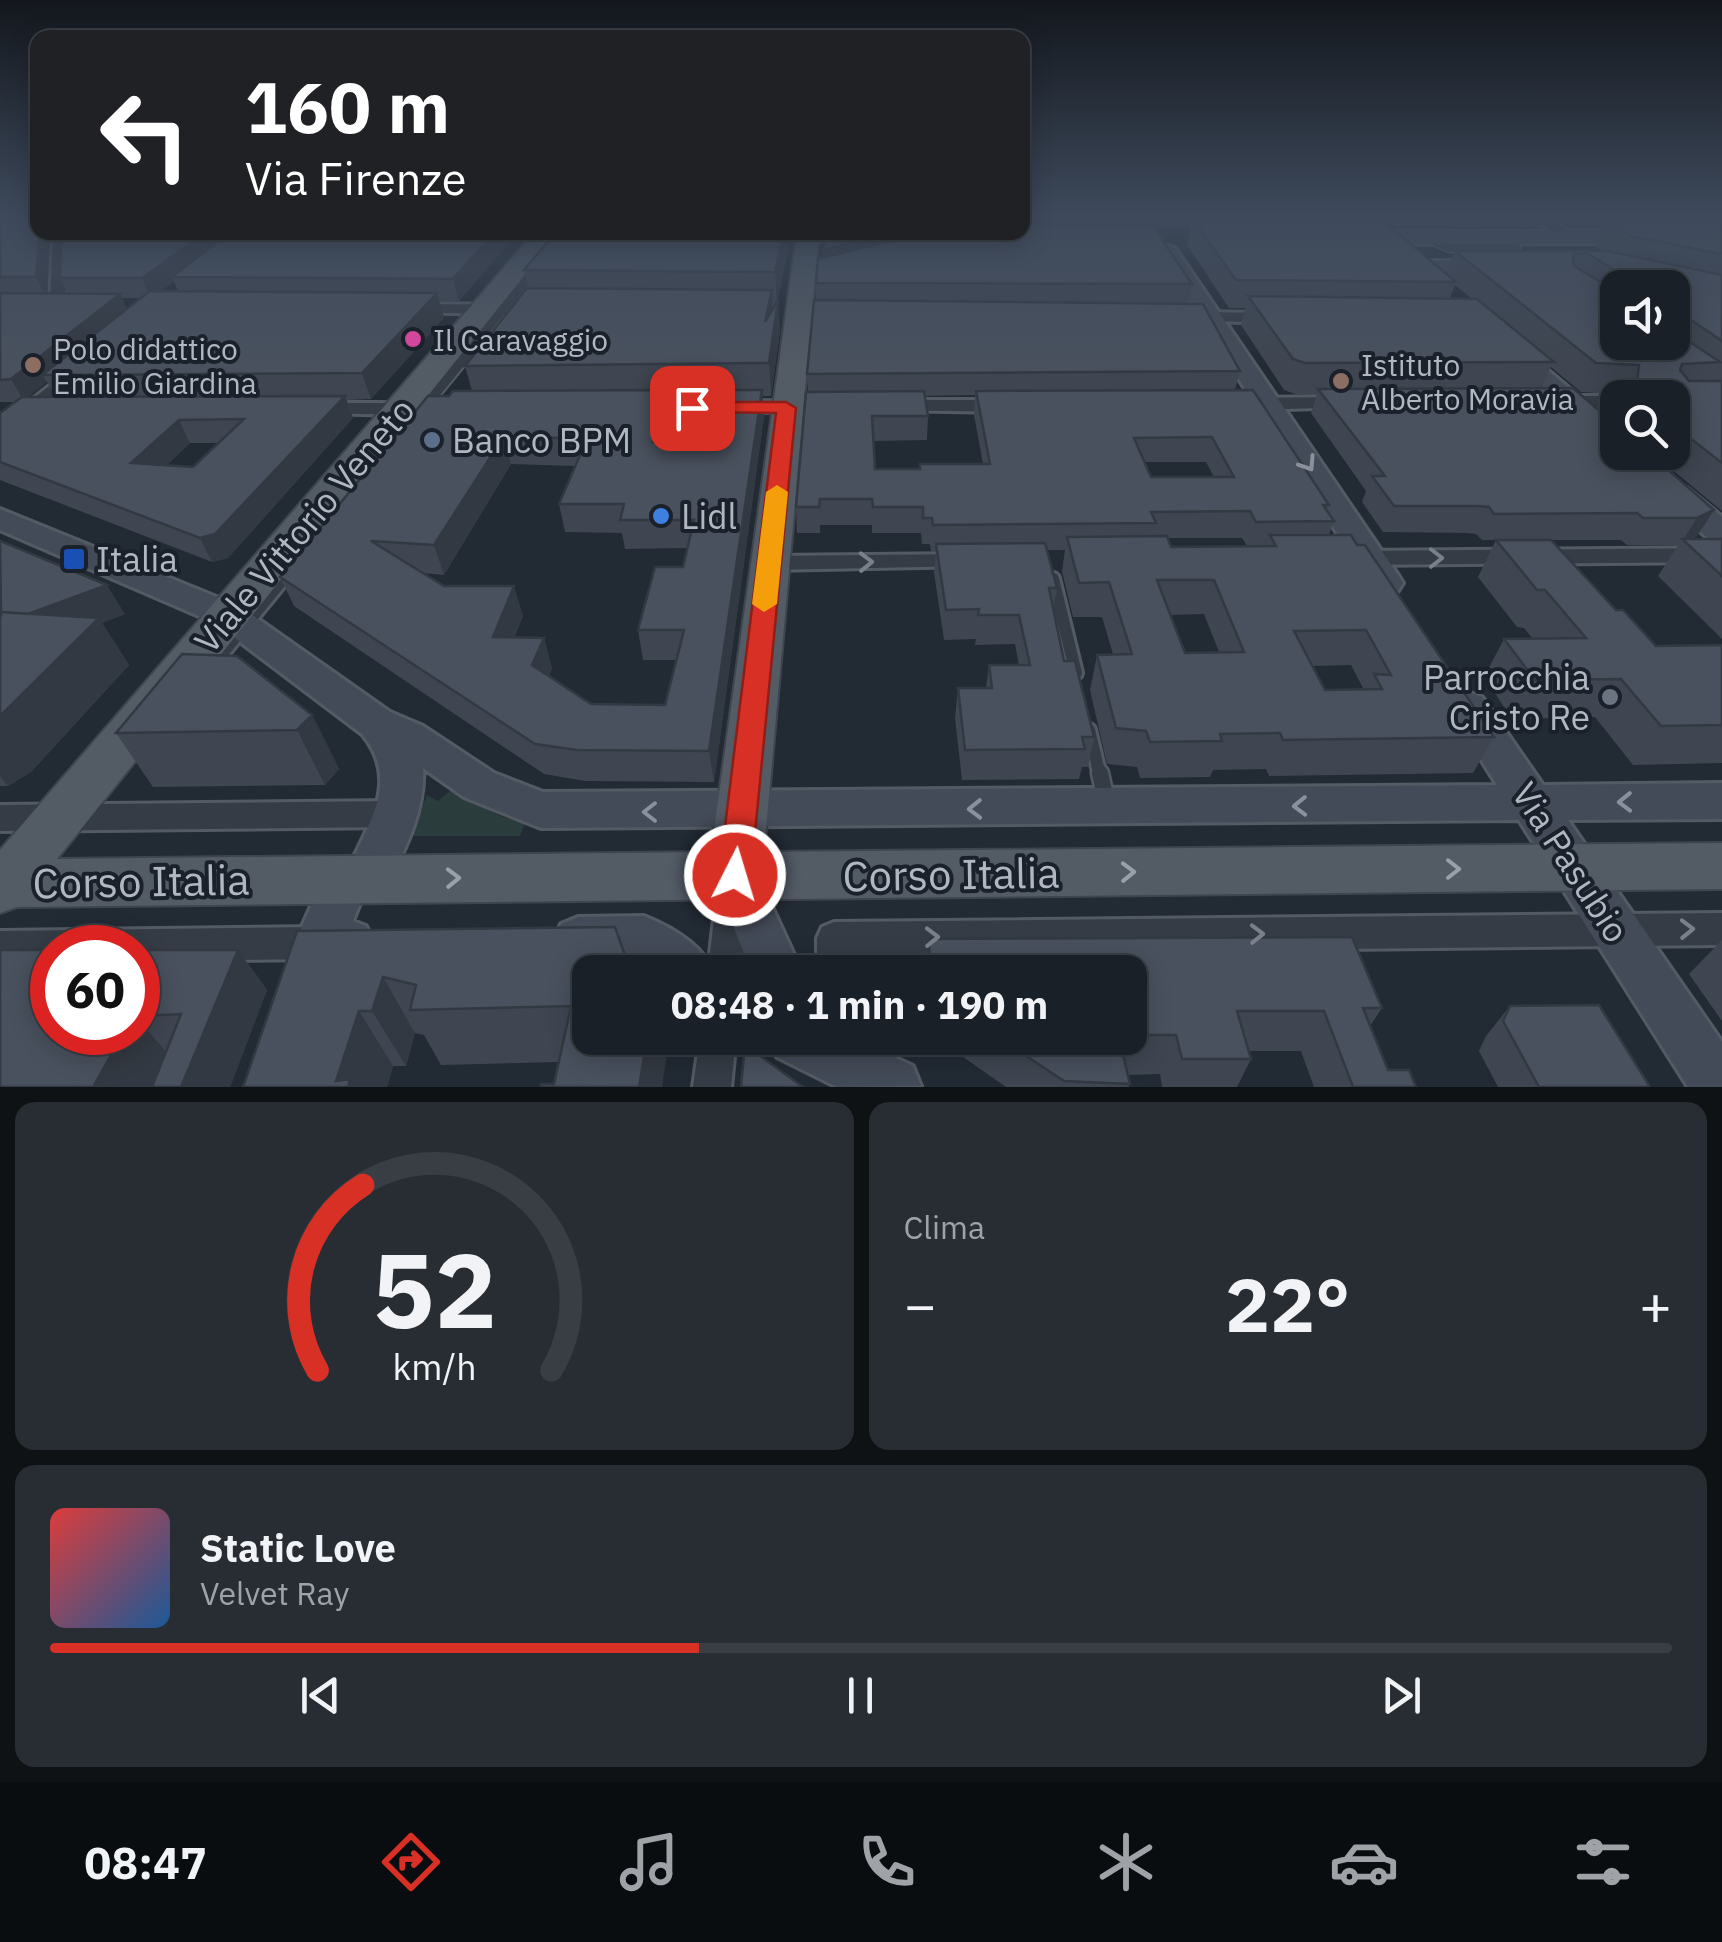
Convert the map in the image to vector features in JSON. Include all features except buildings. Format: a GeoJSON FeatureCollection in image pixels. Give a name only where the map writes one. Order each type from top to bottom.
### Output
{"type":"FeatureCollection","features":[{"type":"Feature","properties":{"kind":"main road","name":"Viale Vittorio Veneto"},"geometry":{"type":"LineString","coordinates":[[1,887],[77,820],[237,620],[411,414],[493,310],[523,266]]}},
{"type":"Feature","properties":{"kind":"main road"},"geometry":{"type":"LineString","coordinates":[[770,955],[735,875],[769,563],[805,407],[797,314],[809,266]]}},
{"type":"Feature","properties":{"kind":"main road"},"geometry":{"type":"LineString","coordinates":[[1179,266],[1196,318],[1268,404],[1404,610]]}},
{"type":"Feature","properties":{"kind":"main road"},"geometry":{"type":"LineString","coordinates":[[1416,266],[1449,298]]}},
{"type":"Feature","properties":{"kind":"main road"},"geometry":{"type":"LineString","coordinates":[[1422,270],[1523,267]]}},
{"type":"Feature","properties":{"kind":"main road"},"geometry":{"type":"LineString","coordinates":[[1486,331],[1600,429]]}},
{"type":"Feature","properties":{"kind":"main road"},"geometry":{"type":"LineString","coordinates":[[1648,470],[1722,534]]}},
{"type":"Feature","properties":{"kind":"main road"},"geometry":{"type":"LineString","coordinates":[[0,518],[237,620],[376,722],[397,748],[404,778],[394,814],[313,964]]}},
{"type":"Feature","properties":{"kind":"main road","name":"Via Pasubio"},"geometry":{"type":"LineString","coordinates":[[1448,676],[1720,1087]]}},
{"type":"Feature","properties":{"kind":"main road","name":"Corso Italia"},"geometry":{"type":"LineString","coordinates":[[376,722],[409,737],[479,785],[541,810],[741,812],[1722,801]]}},
{"type":"Feature","properties":{"kind":"main road","name":"Corso Italia"},"geometry":{"type":"LineString","coordinates":[[1,887],[356,879],[1722,866]]}},
{"type":"Feature","properties":{"kind":"main road"},"geometry":{"type":"LineString","coordinates":[[530,940],[644,939],[665,955]]}},
{"type":"Feature","properties":{"kind":"main road"},"geometry":{"type":"LineString","coordinates":[[313,964],[396,942]]}},
{"type":"Feature","properties":{"kind":"main road"},"geometry":{"type":"LineString","coordinates":[[830,1055],[893,1086]]}},
{"type":"Feature","properties":{"kind":"main road"},"geometry":{"type":"LineString","coordinates":[[863,1055],[893,1086]]}},
{"type":"Feature","properties":{"kind":"street"},"geometry":{"type":"LineString","coordinates":[[39,305],[66,306],[63,266]]}},
{"type":"Feature","properties":{"kind":"street"},"geometry":{"type":"LineString","coordinates":[[400,309],[563,310]]}},
{"type":"Feature","properties":{"kind":"street"},"geometry":{"type":"LineString","coordinates":[[1196,318],[1288,318]]}},
{"type":"Feature","properties":{"kind":"street"},"geometry":{"type":"LineString","coordinates":[[0,435],[86,362]]}},
{"type":"Feature","properties":{"kind":"street"},"geometry":{"type":"LineString","coordinates":[[1529,402],[1600,402]]}},
{"type":"Feature","properties":{"kind":"street"},"geometry":{"type":"LineString","coordinates":[[1231,404],[1372,403]]}},
{"type":"Feature","properties":{"kind":"street"},"geometry":{"type":"LineString","coordinates":[[882,406],[1018,406]]}},
{"type":"Feature","properties":{"kind":"street"},"geometry":{"type":"LineString","coordinates":[[629,408],[805,407]]}},
{"type":"Feature","properties":{"kind":"street"},"geometry":{"type":"LineString","coordinates":[[293,410],[411,414],[453,409]]}},
{"type":"Feature","properties":{"kind":"street"},"geometry":{"type":"LineString","coordinates":[[0,411],[64,410]]}},
{"type":"Feature","properties":{"kind":"street"},"geometry":{"type":"LineString","coordinates":[[1324,558],[1722,556]]}},
{"type":"Feature","properties":{"kind":"street"},"geometry":{"type":"LineString","coordinates":[[769,563],[991,561]]}},
{"type":"Feature","properties":{"kind":"street","name":"Corso Italia"},"geometry":{"type":"LineString","coordinates":[[0,818],[394,814]]}},
{"type":"Feature","properties":{"kind":"street"},"geometry":{"type":"LineString","coordinates":[[727,955],[735,875]]}},
{"type":"Feature","properties":{"kind":"street"},"geometry":{"type":"LineString","coordinates":[[834,955],[834,938],[1722,929]]}},
{"type":"Feature","properties":{"kind":"street"},"geometry":{"type":"LineString","coordinates":[[0,947],[313,964]]}},
{"type":"Feature","properties":{"kind":"street"},"geometry":{"type":"LineString","coordinates":[[712,1087],[716,1055]]}},
{"type":"Feature","properties":{"kind":"lane"},"geometry":{"type":"LineString","coordinates":[[493,310],[534,266]]}},
{"type":"Feature","properties":{"kind":"lane"},"geometry":{"type":"LineString","coordinates":[[197,684],[237,620],[306,550]]}},
{"type":"Feature","properties":{"kind":"lane"},"geometry":{"type":"LineString","coordinates":[[1049,561],[1080,688]]}},
{"type":"Feature","properties":{"kind":"lane"},"geometry":{"type":"LineString","coordinates":[[1084,706],[1108,808]]}},
{"type":"Feature","properties":{"kind":"shaded area"},"geometry":{"type":"Polygon","coordinates":[[[451,790],[503,817],[525,823],[520,836],[410,836],[427,795],[438,801],[451,790]]]}},
{"type":"Feature","properties":{"kind":"slow traffic"},"geometry":{"type":"LineString","coordinates":[[764,604],[777,492]]}},
{"type":"Feature","properties":{"kind":"place","name":"Il Caravaggio"},"geometry":{"type":"Point","coordinates":[413,339]}},
{"type":"Feature","properties":{"kind":"place","name":"Polo didattico Emilio Giardina"},"geometry":{"type":"Point","coordinates":[33,365]}},
{"type":"Feature","properties":{"kind":"place","name":"Istituto Alberto Moravia"},"geometry":{"type":"Point","coordinates":[1341,381]}},
{"type":"Feature","properties":{"kind":"place","name":"Banco BPM"},"geometry":{"type":"Point","coordinates":[432,440]}},
{"type":"Feature","properties":{"kind":"place","name":"Lidl"},"geometry":{"type":"Point","coordinates":[661,516]}},
{"type":"Feature","properties":{"kind":"place","name":"Italia"},"geometry":{"type":"Point","coordinates":[74,559]}},
{"type":"Feature","properties":{"kind":"place","name":"Parrocchia Cristo Re"},"geometry":{"type":"Point","coordinates":[1610,697]}},
{"type":"Feature","properties":{"kind":"route"},"geometry":{"type":"LineString","coordinates":[[692,408],[786,408],[735,875]]}}]}
